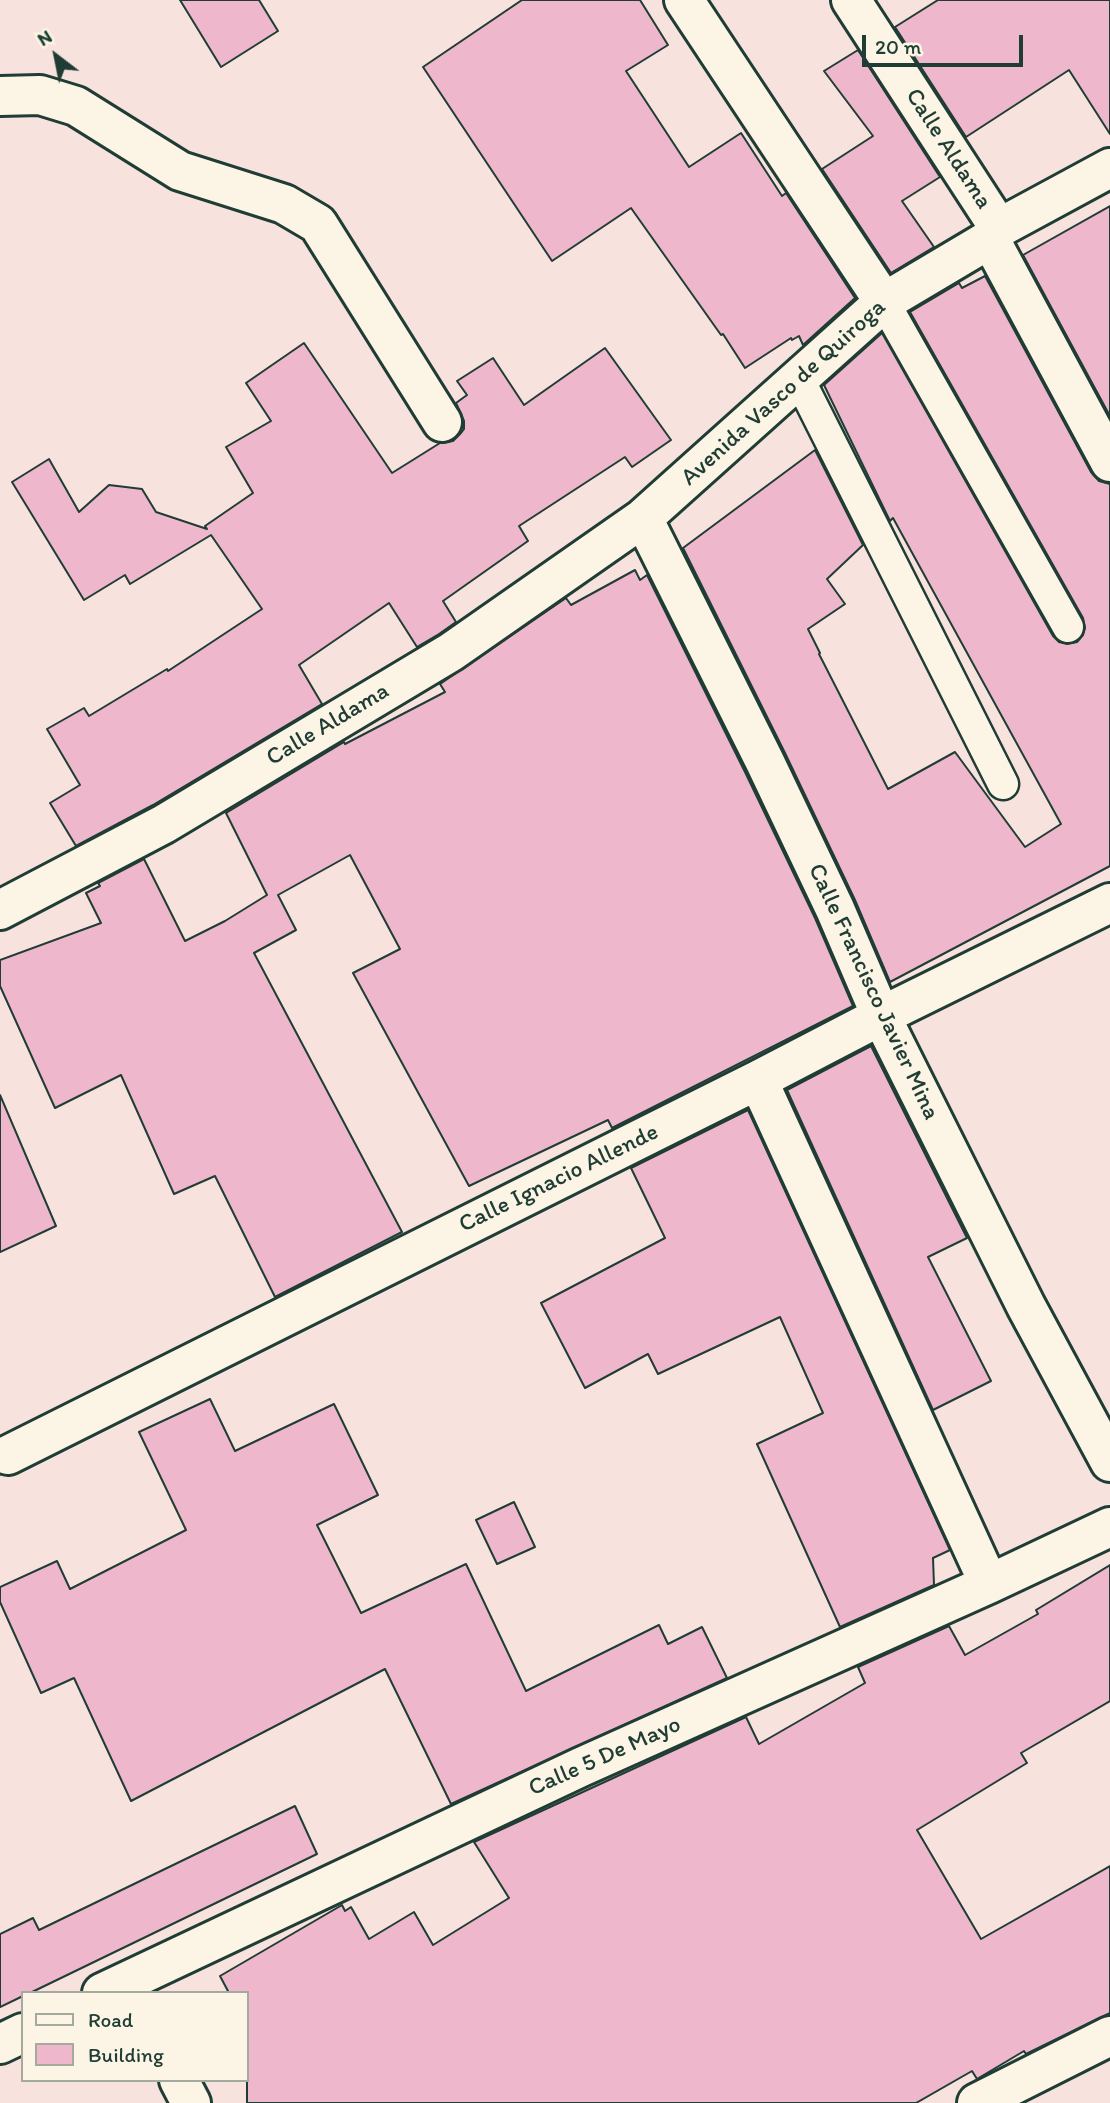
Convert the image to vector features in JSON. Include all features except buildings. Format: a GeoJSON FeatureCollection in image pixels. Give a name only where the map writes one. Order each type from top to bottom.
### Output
{"type":"FeatureCollection","features":[{"type":"Feature","properties":{"kind":"street"},"geometry":{"type":"LineString","coordinates":[[684,0],[884,302]]}},
{"type":"Feature","properties":{"kind":"street","name":"Calle Aldama"},"geometry":{"type":"LineString","coordinates":[[851,0],[995,234],[1110,462]]}},
{"type":"Feature","properties":{"kind":"street"},"geometry":{"type":"LineString","coordinates":[[0,96],[40,95],[76,106],[180,171],[284,204],[318,224],[442,422]]}},
{"type":"Feature","properties":{"kind":"street","name":"Avenida Vasco de Quiroga"},"geometry":{"type":"LineString","coordinates":[[643,518],[884,302],[1110,168]]}},
{"type":"Feature","properties":{"kind":"street","name":"Calle Aldama"},"geometry":{"type":"LineString","coordinates":[[0,910],[164,824],[451,652],[643,518]]}},
{"type":"Feature","properties":{"kind":"street","name":"Calle Francisco Javier Mina"},"geometry":{"type":"LineString","coordinates":[[643,518],[765,762],[835,909],[881,1016],[1026,1306],[1110,1462]]}},
{"type":"Feature","properties":{"kind":"street","name":"Calle Ignacio Allende"},"geometry":{"type":"LineString","coordinates":[[8,1455],[881,1016],[1107,914]]}},
{"type":"Feature","properties":{"kind":"street"},"geometry":{"type":"LineString","coordinates":[[758,1080],[989,1584]]}},
{"type":"Feature","properties":{"kind":"street","name":"Calle 5 De Mayo"},"geometry":{"type":"LineString","coordinates":[[121,1989],[581,1767],[1110,1527]]}},
{"type":"Feature","properties":{"kind":"street"},"geometry":{"type":"LineString","coordinates":[[0,2044],[21,2034]]}},
{"type":"Feature","properties":{"kind":"street"},"geometry":{"type":"LineString","coordinates":[[977,2103],[1110,2036]]}},
{"type":"Feature","properties":{"kind":"street"},"geometry":{"type":"LineString","coordinates":[[180,2082],[191,2103]]}},
{"type":"Feature","properties":{"kind":"lane"},"geometry":{"type":"LineString","coordinates":[[884,302],[1068,627]]}},
{"type":"Feature","properties":{"kind":"lane"},"geometry":{"type":"LineString","coordinates":[[799,379],[1003,784]]}}]}
